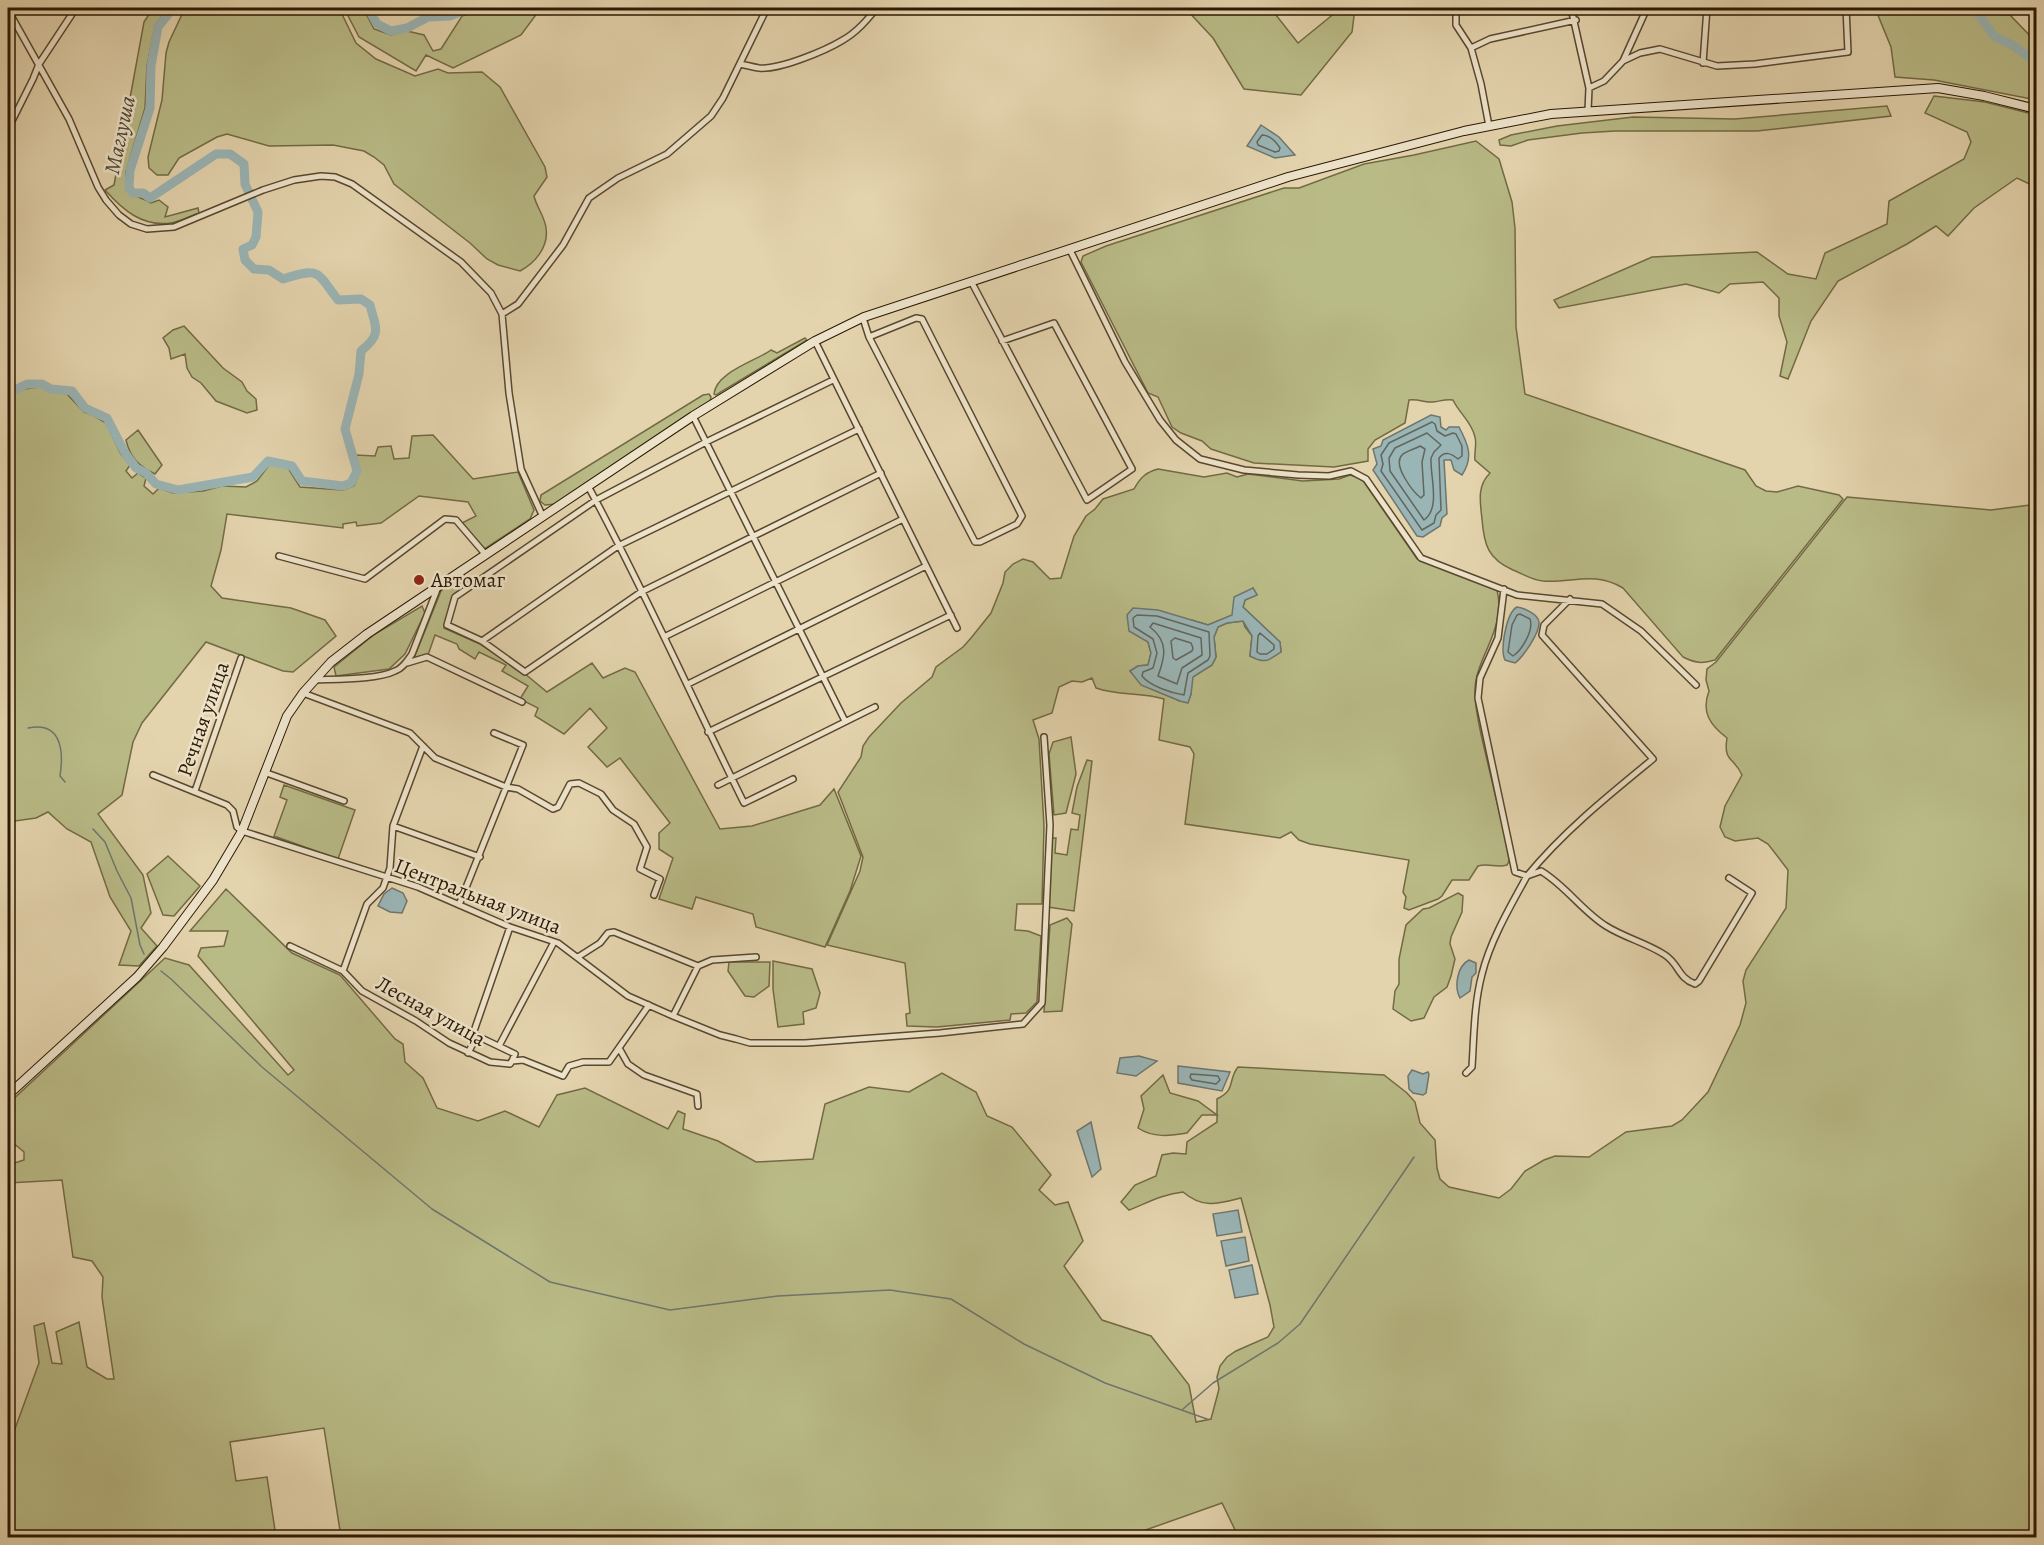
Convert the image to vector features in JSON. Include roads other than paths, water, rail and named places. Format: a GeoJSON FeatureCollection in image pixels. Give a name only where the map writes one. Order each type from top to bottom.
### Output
{"type":"FeatureCollection","features":[{"type":"Feature","properties":{"kind":"main road"},"geometry":{"type":"LineString","coordinates":[[8,1095],[137,977],[163,947],[213,879],[242,831],[287,716],[303,693],[331,662],[367,634],[693,416],[814,342],[862,318],[1288,177],[1489,126],[1551,114],[1938,88],[2037,109]]}},
{"type":"Feature","properties":{"kind":"street"},"geometry":{"type":"LineString","coordinates":[[8,129],[39,64],[76,8]]}},
{"type":"Feature","properties":{"kind":"street"},"geometry":{"type":"LineString","coordinates":[[502,314],[518,304],[563,245],[589,198],[618,178],[677,147],[711,116],[723,98],[767,8]]}},
{"type":"Feature","properties":{"kind":"street"},"geometry":{"type":"LineString","coordinates":[[740,64],[767,68],[826,48],[844,40],[863,25],[876,8]]}},
{"type":"Feature","properties":{"kind":"street"},"geometry":{"type":"LineString","coordinates":[[1456,8],[1456,25],[1471,48],[1489,126]]}},
{"type":"Feature","properties":{"kind":"street"},"geometry":{"type":"LineString","coordinates":[[1571,8],[1576,20],[1589,88],[1588,111]]}},
{"type":"Feature","properties":{"kind":"street"},"geometry":{"type":"LineString","coordinates":[[1623,61],[1647,8]]}},
{"type":"Feature","properties":{"kind":"street"},"geometry":{"type":"LineString","coordinates":[[1703,63],[1707,8]]}},
{"type":"Feature","properties":{"kind":"street"},"geometry":{"type":"LineString","coordinates":[[1589,88],[1604,81],[1623,61],[1640,52],[1659,49],[1717,66],[1755,64],[1848,52],[1846,8]]}},
{"type":"Feature","properties":{"kind":"street"},"geometry":{"type":"LineString","coordinates":[[8,10],[69,119],[98,187],[119,215],[131,224],[147,229],[174,227],[262,190],[294,180],[321,176],[335,177],[352,184],[461,262],[491,293],[502,314],[509,393],[522,469],[543,517]]}},
{"type":"Feature","properties":{"kind":"street"},"geometry":{"type":"LineString","coordinates":[[1471,48],[1490,39],[1576,20]]}},
{"type":"Feature","properties":{"kind":"street"},"geometry":{"type":"LineString","coordinates":[[1070,250],[1125,362],[1160,420],[1176,440],[1200,459],[1244,470],[1329,476],[1351,471],[1359,474],[1366,479],[1421,558],[1517,595],[1602,604],[1641,631],[1696,686]]}},
{"type":"Feature","properties":{"kind":"street"},"geometry":{"type":"LineString","coordinates":[[972,283],[1002,341],[1087,500],[1132,469],[1054,323],[1002,341]]}},
{"type":"Feature","properties":{"kind":"street"},"geometry":{"type":"LineString","coordinates":[[862,318],[869,337],[975,542],[980,542],[1017,524],[1022,516],[922,319],[916,318],[869,337]]}},
{"type":"Feature","properties":{"kind":"street"},"geometry":{"type":"LineString","coordinates":[[814,342],[957,628]]}},
{"type":"Feature","properties":{"kind":"street"},"geometry":{"type":"LineString","coordinates":[[833,380],[706,442],[596,500],[455,597],[447,625],[482,641],[525,672],[641,592],[880,473]]}},
{"type":"Feature","properties":{"kind":"street"},"geometry":{"type":"LineString","coordinates":[[693,416],[845,721]]}},
{"type":"Feature","properties":{"kind":"street"},"geometry":{"type":"LineString","coordinates":[[482,641],[618,546],[859,429]]}},
{"type":"Feature","properties":{"kind":"street"},"geometry":{"type":"LineString","coordinates":[[588,486],[688,684],[708,732],[744,803],[793,779]]}},
{"type":"Feature","properties":{"kind":"street"},"geometry":{"type":"LineString","coordinates":[[279,556],[365,579],[445,519],[456,520],[486,555]]}},
{"type":"Feature","properties":{"kind":"street"},"geometry":{"type":"LineString","coordinates":[[664,637],[903,519]]}},
{"type":"Feature","properties":{"kind":"street"},"geometry":{"type":"LineString","coordinates":[[688,684],[926,566]]}},
{"type":"Feature","properties":{"kind":"street"},"geometry":{"type":"LineString","coordinates":[[459,572],[467,587]]}},
{"type":"Feature","properties":{"kind":"street"},"geometry":{"type":"LineString","coordinates":[[407,663],[438,587]]}},
{"type":"Feature","properties":{"kind":"street"},"geometry":{"type":"LineString","coordinates":[[1504,589],[1498,638],[1480,678],[1478,698],[1515,872],[1527,876],[1541,872],[1553,878],[1606,926],[1666,955],[1677,967],[1682,977],[1695,984],[1752,893],[1729,878]]}},
{"type":"Feature","properties":{"kind":"street"},"geometry":{"type":"LineString","coordinates":[[1466,1073],[1472,1067],[1482,973],[1496,936],[1527,876],[1545,854],[1599,803],[1653,759],[1542,635],[1544,625],[1570,599]]}},
{"type":"Feature","properties":{"kind":"street"},"geometry":{"type":"LineString","coordinates":[[708,732],[822,675],[951,615]]}},
{"type":"Feature","properties":{"kind":"street"},"geometry":{"type":"LineString","coordinates":[[314,681],[380,676],[395,671],[407,663],[428,657],[522,702]]}},
{"type":"Feature","properties":{"kind":"street","name":"Речная улица"},"geometry":{"type":"LineString","coordinates":[[195,791],[242,658]]}},
{"type":"Feature","properties":{"kind":"street"},"geometry":{"type":"LineString","coordinates":[[303,693],[410,733],[435,758],[506,787],[518,789],[553,809],[558,807],[570,784],[579,783],[600,794],[613,810],[634,824],[647,847],[640,869],[660,879],[654,896]]}},
{"type":"Feature","properties":{"kind":"street"},"geometry":{"type":"LineString","coordinates":[[718,785],[875,706]]}},
{"type":"Feature","properties":{"kind":"street"},"geometry":{"type":"LineString","coordinates":[[459,905],[523,745],[494,733]]}},
{"type":"Feature","properties":{"kind":"street","name":"Центральная улица"},"geometry":{"type":"LineString","coordinates":[[242,831],[418,887],[510,927],[554,942],[578,957],[628,996],[720,1035],[750,1043],[805,1043],[1023,1024],[1042,1003],[1050,825],[1044,737]]}},
{"type":"Feature","properties":{"kind":"street"},"geometry":{"type":"LineString","coordinates":[[343,971],[367,904],[383,888],[387,878],[390,868],[393,826],[423,746]]}},
{"type":"Feature","properties":{"kind":"street"},"geometry":{"type":"LineString","coordinates":[[264,772],[344,801]]}},
{"type":"Feature","properties":{"kind":"street"},"geometry":{"type":"LineString","coordinates":[[153,775],[227,805],[233,811],[237,827],[242,831]]}},
{"type":"Feature","properties":{"kind":"street"},"geometry":{"type":"LineString","coordinates":[[393,826],[480,857]]}},
{"type":"Feature","properties":{"kind":"street"},"geometry":{"type":"LineString","coordinates":[[510,927],[473,1034],[515,1054],[512,1061]]}},
{"type":"Feature","properties":{"kind":"street"},"geometry":{"type":"LineString","coordinates":[[578,957],[600,943],[608,933],[614,932],[698,966]]}},
{"type":"Feature","properties":{"kind":"street"},"geometry":{"type":"LineString","coordinates":[[499,1046],[554,942]]}},
{"type":"Feature","properties":{"kind":"street","name":"Лесная улица"},"geometry":{"type":"LineString","coordinates":[[290,946],[343,971],[362,992],[416,1021],[449,1043],[490,1062],[510,1064],[512,1061],[523,1059],[563,1076],[569,1066],[583,1062],[609,1062],[619,1048]]}},
{"type":"Feature","properties":{"kind":"street"},"geometry":{"type":"LineString","coordinates":[[673,1016],[698,966],[712,960],[756,957]]}},
{"type":"Feature","properties":{"kind":"street"},"geometry":{"type":"LineString","coordinates":[[649,1005],[619,1048],[628,1064],[644,1075],[697,1094],[699,1106]]}},
{"type":"Feature","properties":{"kind":"street"},"geometry":{"type":"LineString","coordinates":[[468,1053],[477,1036]]}},
{"type":"Feature","properties":{"kind":"water"},"geometry":{"type":"Polygon","coordinates":[[[1261,125],[1279,137],[1295,155],[1275,158],[1247,146],[1261,125]]]}},
{"type":"Feature","properties":{"kind":"water"},"geometry":{"type":"Polygon","coordinates":[[[1431,415],[1440,417],[1441,427],[1446,430],[1449,427],[1459,427],[1469,456],[1462,475],[1454,470],[1451,460],[1444,460],[1447,514],[1442,518],[1440,526],[1423,537],[1417,536],[1373,470],[1377,464],[1373,449],[1381,446],[1383,440],[1431,415]]]}},
{"type":"Feature","properties":{"kind":"water"},"geometry":{"type":"Polygon","coordinates":[[[1253,588],[1257,595],[1245,600],[1243,607],[1280,642],[1281,652],[1277,655],[1263,661],[1250,656],[1252,636],[1243,621],[1218,627],[1214,637],[1216,657],[1212,665],[1193,677],[1188,703],[1141,685],[1130,671],[1138,666],[1148,665],[1151,653],[1148,642],[1129,631],[1127,615],[1133,608],[1158,610],[1208,625],[1232,615],[1234,597],[1253,588]]]}},
{"type":"Feature","properties":{"kind":"water"},"geometry":{"type":"Polygon","coordinates":[[[1517,607],[1533,614],[1538,619],[1539,627],[1522,656],[1515,663],[1505,660],[1503,648],[1507,624],[1517,607]]]}},
{"type":"Feature","properties":{"kind":"water"},"geometry":{"type":"Polygon","coordinates":[[[392,888],[403,893],[407,901],[402,913],[390,912],[378,906],[384,894],[392,888]]]}},
{"type":"Feature","properties":{"kind":"water"},"geometry":{"type":"Polygon","coordinates":[[[1469,960],[1476,963],[1476,973],[1472,977],[1470,991],[1460,998],[1457,988],[1459,972],[1469,960]]]}},
{"type":"Feature","properties":{"kind":"water"},"geometry":{"type":"Polygon","coordinates":[[[1139,1056],[1157,1061],[1136,1076],[1117,1073],[1120,1058],[1139,1056]]]}},
{"type":"Feature","properties":{"kind":"water"},"geometry":{"type":"Polygon","coordinates":[[[1178,1066],[1230,1072],[1222,1091],[1178,1083],[1178,1066]]]}},
{"type":"Feature","properties":{"kind":"water"},"geometry":{"type":"Polygon","coordinates":[[[1412,1070],[1429,1074],[1426,1093],[1423,1095],[1413,1093],[1409,1089],[1408,1076],[1412,1070]]]}},
{"type":"Feature","properties":{"kind":"water"},"geometry":{"type":"Polygon","coordinates":[[[1091,1122],[1101,1169],[1092,1177],[1077,1131],[1091,1122]]]}},
{"type":"Feature","properties":{"kind":"water"},"geometry":{"type":"Polygon","coordinates":[[[1238,1210],[1242,1232],[1217,1236],[1213,1214],[1238,1210]]]}},
{"type":"Feature","properties":{"kind":"water"},"geometry":{"type":"Polygon","coordinates":[[[1245,1237],[1249,1261],[1226,1266],[1221,1241],[1245,1237]]]}},
{"type":"Feature","properties":{"kind":"water"},"geometry":{"type":"Polygon","coordinates":[[[1252,1265],[1258,1294],[1235,1298],[1229,1270],[1252,1265]]]}},
{"type":"Feature","properties":{"kind":"waterway","name":"Маглуша"},"geometry":{"type":"LineString","coordinates":[[8,393],[27,384],[42,384],[51,389],[72,391],[85,408],[107,418],[125,453],[136,468],[146,473],[156,484],[178,490],[253,477],[268,461],[292,466],[302,481],[343,486],[351,483],[357,471],[345,429],[359,374],[361,351],[372,340],[376,331],[370,305],[361,299],[338,300],[321,277],[316,274],[304,273],[283,279],[269,270],[254,269],[245,260],[243,249],[252,245],[256,237],[258,212],[245,184],[244,164],[230,154],[216,154],[150,198],[143,193],[133,193],[129,188],[130,170],[150,108],[151,66],[158,27],[173,8]]}},
{"type":"Feature","properties":{"kind":"waterway","name":"Маглуша"},"geometry":{"type":"LineString","coordinates":[[368,8],[377,24],[391,31],[407,28],[428,17],[450,16],[470,8]]}},
{"type":"Feature","properties":{"kind":"waterway","name":"Маглуша"},"geometry":{"type":"LineString","coordinates":[[1974,8],[1994,36],[2012,45],[2036,62]]}},
{"type":"Feature","properties":{"kind":"waterway"},"geometry":{"type":"LineString","coordinates":[[28,728],[39,727],[54,733],[60,748],[60,776],[65,782]]}},
{"type":"Feature","properties":{"kind":"waterway"},"geometry":{"type":"LineString","coordinates":[[93,829],[105,842],[131,898],[140,945],[144,954]]}},
{"type":"Feature","properties":{"kind":"waterway"},"geometry":{"type":"LineString","coordinates":[[161,971],[262,1067],[432,1209],[550,1282],[670,1310],[778,1296],[890,1290],[951,1299],[1024,1344],[1105,1383],[1207,1419]]}},
{"type":"Feature","properties":{"kind":"waterway"},"geometry":{"type":"LineString","coordinates":[[1183,1409],[1213,1383],[1278,1343],[1300,1324],[1414,1157]]}},
{"type":"Feature","properties":{"kind":"place","name":"Автомаг"},"geometry":{"type":"Point","coordinates":[419,580]}}]}
